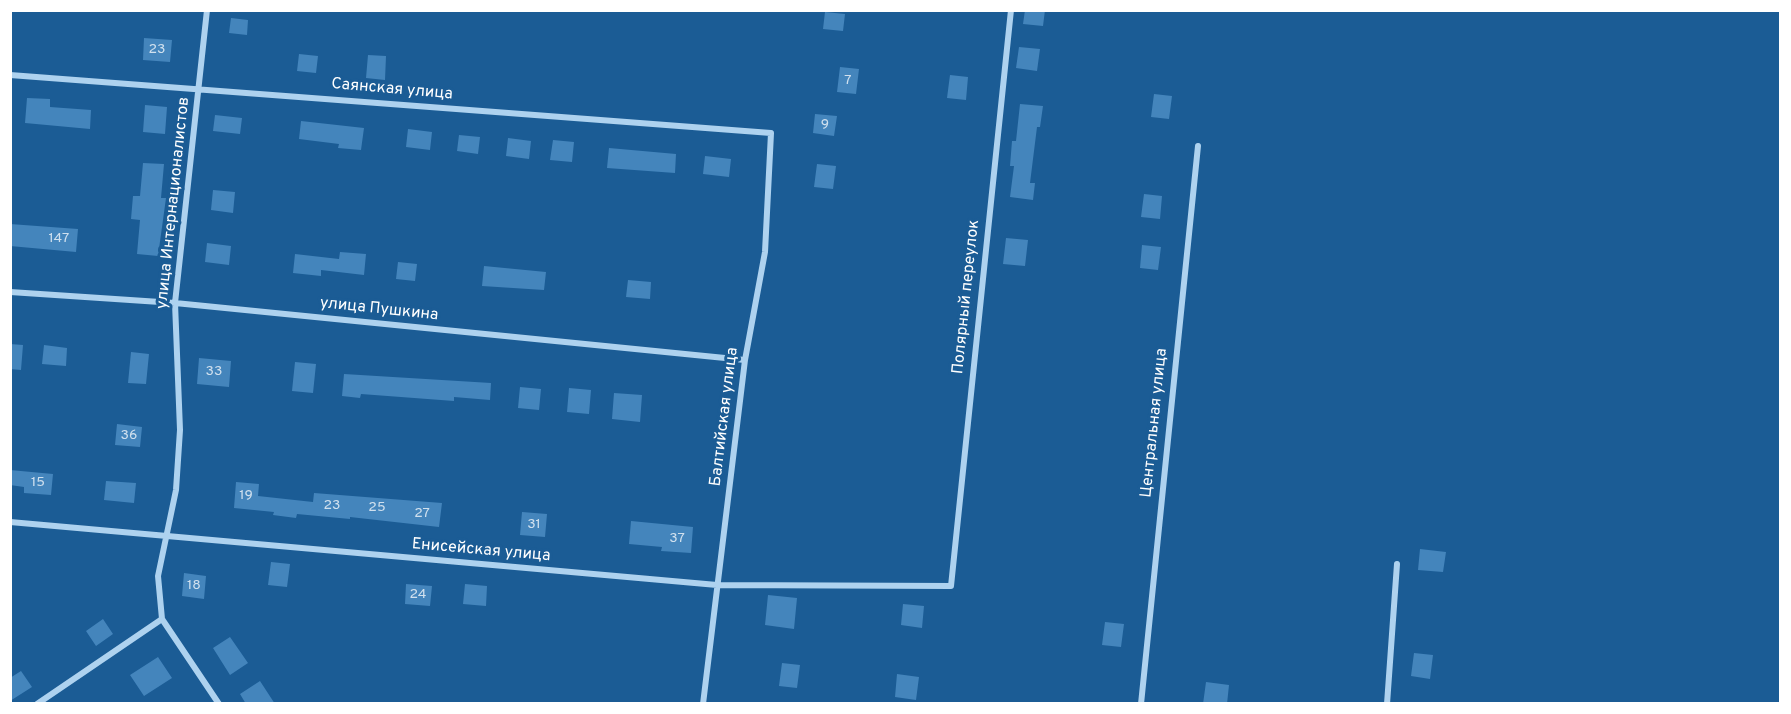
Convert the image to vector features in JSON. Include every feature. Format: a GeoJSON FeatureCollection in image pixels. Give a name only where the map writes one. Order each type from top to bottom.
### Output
{"type":"FeatureCollection","features":[{"type":"Feature","properties":{"kind":"street","name":"улица Интернационалистов"},"geometry":{"type":"LineString","coordinates":[[207,10],[175,303],[180,430],[176,490],[158,576],[162,619],[219,704]]}},
{"type":"Feature","properties":{"kind":"street","name":"Полярный переулок"},"geometry":{"type":"LineString","coordinates":[[951,586],[1011,10]]}},
{"type":"Feature","properties":{"kind":"street","name":"Саянская улица"},"geometry":{"type":"LineString","coordinates":[[10,75],[771,133]]}},
{"type":"Feature","properties":{"kind":"street","name":"Балтийская улица"},"geometry":{"type":"LineString","coordinates":[[704,704],[745,360],[765,252],[771,133]]}},
{"type":"Feature","properties":{"kind":"street","name":"Центральная улица"},"geometry":{"type":"LineString","coordinates":[[1141,704],[1198,146]]}},
{"type":"Feature","properties":{"kind":"street","name":"улица Пушкина"},"geometry":{"type":"LineString","coordinates":[[10,292],[175,303],[745,360]]}},
{"type":"Feature","properties":{"kind":"street","name":"Енисейская улица"},"geometry":{"type":"LineString","coordinates":[[10,522],[717,585],[951,586]]}},
{"type":"Feature","properties":{"kind":"street"},"geometry":{"type":"LineString","coordinates":[[1387,704],[1396,564]]}},
{"type":"Feature","properties":{"kind":"street"},"geometry":{"type":"LineString","coordinates":[[37,704],[162,619]]}},
{"type":"Feature","properties":{"kind":"building"},"geometry":{"type":"Polygon","coordinates":[[[1025,10],[1045,10],[1043,26],[1023,24],[1025,10]]]}},
{"type":"Feature","properties":{"kind":"building"},"geometry":{"type":"Polygon","coordinates":[[[825,12],[845,14],[843,31],[823,29],[825,12]]]}},
{"type":"Feature","properties":{"kind":"building"},"geometry":{"type":"Polygon","coordinates":[[[231,18],[248,20],[247,35],[229,33],[231,18]]]}},
{"type":"Feature","properties":{"kind":"building"},"geometry":{"type":"Polygon","coordinates":[[[144,38],[172,40],[170,62],[143,60],[144,38]]]}},
{"type":"Feature","properties":{"kind":"building"},"geometry":{"type":"Polygon","coordinates":[[[1019,47],[1040,49],[1037,71],[1016,68],[1019,47]]]}},
{"type":"Feature","properties":{"kind":"building"},"geometry":{"type":"Polygon","coordinates":[[[299,54],[318,56],[316,73],[297,71],[299,54]]]}},
{"type":"Feature","properties":{"kind":"building"},"geometry":{"type":"Polygon","coordinates":[[[368,55],[386,56],[385,80],[366,78],[368,55]]]}},
{"type":"Feature","properties":{"kind":"building"},"geometry":{"type":"Polygon","coordinates":[[[840,67],[859,69],[856,94],[837,92],[840,67]]]}},
{"type":"Feature","properties":{"kind":"building"},"geometry":{"type":"Polygon","coordinates":[[[950,75],[968,77],[966,100],[947,98],[950,75]]]}},
{"type":"Feature","properties":{"kind":"building"},"geometry":{"type":"Polygon","coordinates":[[[1154,94],[1172,96],[1169,119],[1151,117],[1154,94]]]}},
{"type":"Feature","properties":{"kind":"building"},"geometry":{"type":"Polygon","coordinates":[[[27,98],[50,99],[50,107],[91,110],[90,129],[25,123],[27,98]]]}},
{"type":"Feature","properties":{"kind":"building"},"geometry":{"type":"Polygon","coordinates":[[[1020,104],[1043,106],[1040,127],[1037,127],[1030,183],[1035,183],[1033,200],[1010,197],[1014,166],[1010,166],[1012,141],[1016,141],[1020,104]]]}},
{"type":"Feature","properties":{"kind":"building"},"geometry":{"type":"Polygon","coordinates":[[[145,105],[167,107],[165,134],[143,132],[145,105]]]}},
{"type":"Feature","properties":{"kind":"building"},"geometry":{"type":"Polygon","coordinates":[[[815,114],[837,116],[834,136],[813,133],[815,114]]]}},
{"type":"Feature","properties":{"kind":"building"},"geometry":{"type":"Polygon","coordinates":[[[215,115],[242,118],[240,134],[213,131],[215,115]]]}},
{"type":"Feature","properties":{"kind":"building"},"geometry":{"type":"Polygon","coordinates":[[[301,121],[364,128],[361,150],[338,148],[339,144],[299,139],[301,121]]]}},
{"type":"Feature","properties":{"kind":"building"},"geometry":{"type":"Polygon","coordinates":[[[408,129],[432,132],[430,150],[406,147],[408,129]]]}},
{"type":"Feature","properties":{"kind":"building"},"geometry":{"type":"Polygon","coordinates":[[[459,135],[480,137],[478,154],[457,151],[459,135]]]}},
{"type":"Feature","properties":{"kind":"building"},"geometry":{"type":"Polygon","coordinates":[[[508,138],[531,141],[529,159],[506,156],[508,138]]]}},
{"type":"Feature","properties":{"kind":"building"},"geometry":{"type":"Polygon","coordinates":[[[553,140],[574,142],[572,162],[550,160],[553,140]]]}},
{"type":"Feature","properties":{"kind":"building"},"geometry":{"type":"Polygon","coordinates":[[[609,148],[676,154],[675,173],[607,168],[609,148]]]}},
{"type":"Feature","properties":{"kind":"building"},"geometry":{"type":"Polygon","coordinates":[[[705,156],[731,159],[729,177],[703,174],[705,156]]]}},
{"type":"Feature","properties":{"kind":"building"},"geometry":{"type":"Polygon","coordinates":[[[143,163],[164,164],[161,198],[166,198],[158,256],[137,254],[140,220],[131,219],[133,196],[140,196],[143,163]]]}},
{"type":"Feature","properties":{"kind":"building"},"geometry":{"type":"Polygon","coordinates":[[[817,164],[836,166],[833,189],[814,187],[817,164]]]}},
{"type":"Feature","properties":{"kind":"building"},"geometry":{"type":"Polygon","coordinates":[[[213,190],[235,192],[233,213],[211,210],[213,190]]]}},
{"type":"Feature","properties":{"kind":"building"},"geometry":{"type":"Polygon","coordinates":[[[1144,194],[1162,196],[1160,219],[1141,217],[1144,194]]]}},
{"type":"Feature","properties":{"kind":"building"},"geometry":{"type":"Polygon","coordinates":[[[10,224],[78,229],[76,252],[10,246],[10,224]]]}},
{"type":"Feature","properties":{"kind":"building"},"geometry":{"type":"Polygon","coordinates":[[[1006,238],[1028,240],[1025,266],[1003,264],[1006,238]]]}},
{"type":"Feature","properties":{"kind":"building"},"geometry":{"type":"Polygon","coordinates":[[[207,243],[231,246],[229,265],[205,262],[207,243]]]}},
{"type":"Feature","properties":{"kind":"building"},"geometry":{"type":"Polygon","coordinates":[[[1142,245],[1161,247],[1158,270],[1140,268],[1142,245]]]}},
{"type":"Feature","properties":{"kind":"building"},"geometry":{"type":"Polygon","coordinates":[[[340,252],[366,254],[364,275],[321,270],[321,276],[293,273],[295,254],[339,259],[340,252]]]}},
{"type":"Feature","properties":{"kind":"building"},"geometry":{"type":"Polygon","coordinates":[[[398,262],[417,264],[415,281],[396,279],[398,262]]]}},
{"type":"Feature","properties":{"kind":"building"},"geometry":{"type":"Polygon","coordinates":[[[484,266],[546,272],[544,290],[482,286],[484,266]]]}},
{"type":"Feature","properties":{"kind":"building"},"geometry":{"type":"Polygon","coordinates":[[[628,280],[651,282],[650,299],[626,297],[628,280]]]}},
{"type":"Feature","properties":{"kind":"building"},"geometry":{"type":"Polygon","coordinates":[[[10,344],[23,345],[21,370],[10,369],[10,344]]]}},
{"type":"Feature","properties":{"kind":"building"},"geometry":{"type":"Polygon","coordinates":[[[44,345],[67,348],[66,366],[42,364],[44,345]]]}},
{"type":"Feature","properties":{"kind":"building"},"geometry":{"type":"Polygon","coordinates":[[[131,352],[149,354],[146,384],[128,383],[131,352]]]}},
{"type":"Feature","properties":{"kind":"building"},"geometry":{"type":"Polygon","coordinates":[[[199,358],[231,361],[229,387],[197,384],[199,358]]]}},
{"type":"Feature","properties":{"kind":"building"},"geometry":{"type":"Polygon","coordinates":[[[295,362],[316,364],[313,393],[292,391],[295,362]]]}},
{"type":"Feature","properties":{"kind":"building"},"geometry":{"type":"Polygon","coordinates":[[[344,374],[491,383],[490,400],[454,397],[454,401],[361,394],[360,398],[342,396],[344,374]]]}},
{"type":"Feature","properties":{"kind":"building"},"geometry":{"type":"Polygon","coordinates":[[[520,387],[541,389],[539,410],[518,408],[520,387]]]}},
{"type":"Feature","properties":{"kind":"building"},"geometry":{"type":"Polygon","coordinates":[[[569,388],[591,390],[589,414],[567,412],[569,388]]]}},
{"type":"Feature","properties":{"kind":"building"},"geometry":{"type":"Polygon","coordinates":[[[614,393],[642,395],[640,422],[612,419],[614,393]]]}},
{"type":"Feature","properties":{"kind":"building"},"geometry":{"type":"Polygon","coordinates":[[[117,424],[142,427],[140,447],[115,445],[117,424]]]}},
{"type":"Feature","properties":{"kind":"building"},"geometry":{"type":"Polygon","coordinates":[[[10,470],[53,474],[51,495],[24,493],[24,487],[10,485],[10,470]]]}},
{"type":"Feature","properties":{"kind":"building"},"geometry":{"type":"Polygon","coordinates":[[[106,481],[136,483],[134,503],[104,500],[106,481]]]}},
{"type":"Feature","properties":{"kind":"building"},"geometry":{"type":"Polygon","coordinates":[[[236,482],[259,484],[258,496],[313,502],[314,493],[442,503],[439,527],[350,517],[350,519],[297,514],[296,518],[273,515],[274,512],[234,508],[236,482]]]}},
{"type":"Feature","properties":{"kind":"building"},"geometry":{"type":"Polygon","coordinates":[[[522,512],[547,514],[545,537],[520,535],[522,512]]]}},
{"type":"Feature","properties":{"kind":"building"},"geometry":{"type":"Polygon","coordinates":[[[631,521],[693,527],[691,553],[661,551],[662,547],[629,544],[631,521]]]}},
{"type":"Feature","properties":{"kind":"building"},"geometry":{"type":"Polygon","coordinates":[[[1420,549],[1446,552],[1443,572],[1418,570],[1420,549]]]}},
{"type":"Feature","properties":{"kind":"building"},"geometry":{"type":"Polygon","coordinates":[[[271,562],[290,564],[287,587],[268,585],[271,562]]]}},
{"type":"Feature","properties":{"kind":"building"},"geometry":{"type":"Polygon","coordinates":[[[184,573],[206,576],[204,599],[182,596],[184,573]]]}},
{"type":"Feature","properties":{"kind":"building"},"geometry":{"type":"Polygon","coordinates":[[[406,584],[432,586],[430,606],[405,604],[406,584]]]}},
{"type":"Feature","properties":{"kind":"building"},"geometry":{"type":"Polygon","coordinates":[[[465,584],[487,586],[486,606],[463,604],[465,584]]]}},
{"type":"Feature","properties":{"kind":"building"},"geometry":{"type":"Polygon","coordinates":[[[768,595],[797,598],[794,629],[765,625],[768,595]]]}},
{"type":"Feature","properties":{"kind":"building"},"geometry":{"type":"Polygon","coordinates":[[[903,604],[924,606],[922,628],[901,625],[903,604]]]}},
{"type":"Feature","properties":{"kind":"building"},"geometry":{"type":"Polygon","coordinates":[[[103,619],[113,634],[96,646],[86,631],[103,619]]]}},
{"type":"Feature","properties":{"kind":"building"},"geometry":{"type":"Polygon","coordinates":[[[1105,622],[1124,624],[1121,647],[1102,645],[1105,622]]]}},
{"type":"Feature","properties":{"kind":"building"},"geometry":{"type":"Polygon","coordinates":[[[230,637],[248,663],[230,675],[213,648],[230,637]]]}},
{"type":"Feature","properties":{"kind":"building"},"geometry":{"type":"Polygon","coordinates":[[[1414,653],[1433,655],[1430,679],[1411,676],[1414,653]]]}},
{"type":"Feature","properties":{"kind":"building"},"geometry":{"type":"Polygon","coordinates":[[[158,657],[172,678],[144,696],[130,675],[158,657]]]}},
{"type":"Feature","properties":{"kind":"building"},"geometry":{"type":"Polygon","coordinates":[[[782,663],[800,665],[797,688],[779,686],[782,663]]]}},
{"type":"Feature","properties":{"kind":"building"},"geometry":{"type":"Polygon","coordinates":[[[21,671],[32,687],[10,701],[10,678],[21,671]]]}},
{"type":"Feature","properties":{"kind":"building"},"geometry":{"type":"Polygon","coordinates":[[[897,674],[919,677],[916,700],[895,697],[897,674]]]}},
{"type":"Feature","properties":{"kind":"building"},"geometry":{"type":"Polygon","coordinates":[[[260,681],[275,704],[246,704],[240,694],[260,681]]]}},
{"type":"Feature","properties":{"kind":"building"},"geometry":{"type":"Polygon","coordinates":[[[1206,682],[1229,685],[1227,704],[1203,704],[1206,682]]]}}]}
